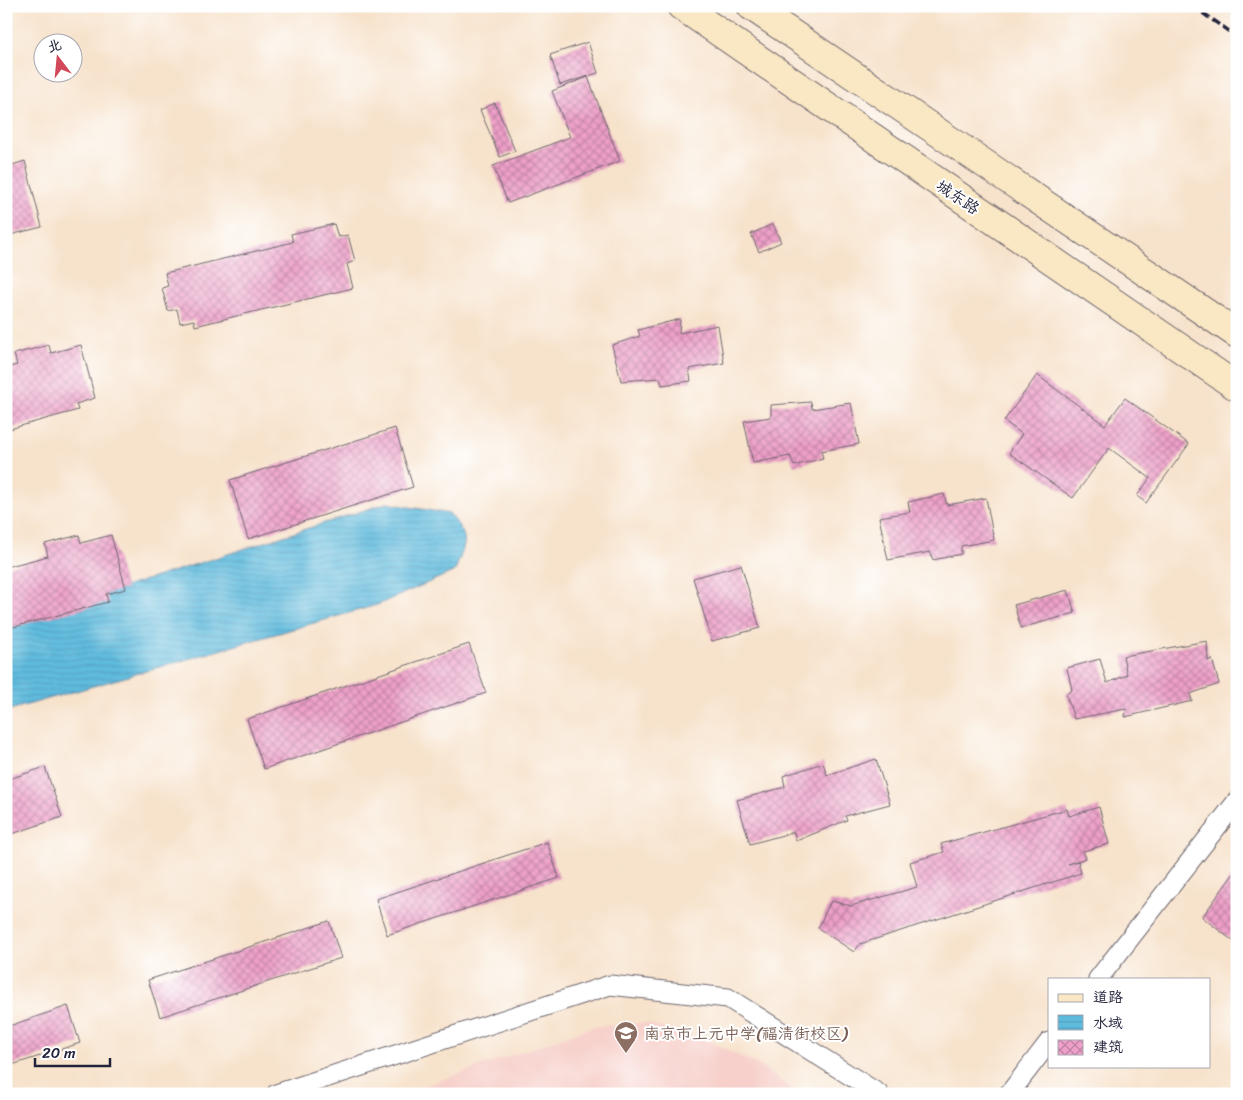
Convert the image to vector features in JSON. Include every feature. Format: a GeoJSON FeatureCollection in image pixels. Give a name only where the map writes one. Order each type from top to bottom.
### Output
{"type":"FeatureCollection","features":[{"type":"Feature","properties":{"kind":"main road","name":"城东路"},"geometry":{"type":"LineString","coordinates":[[681,6],[1237,387]]}},
{"type":"Feature","properties":{"kind":"main road"},"geometry":{"type":"LineString","coordinates":[[751,6],[1237,334]]}},
{"type":"Feature","properties":{"kind":"street"},"geometry":{"type":"LineString","coordinates":[[1099,978],[1237,801]]}},
{"type":"Feature","properties":{"kind":"street"},"geometry":{"type":"LineString","coordinates":[[276,1094],[610,985],[728,998],[879,1094]]}},
{"type":"Feature","properties":{"kind":"street"},"geometry":{"type":"LineString","coordinates":[[1008,1094],[1048,1043]]}},
{"type":"Feature","properties":{"kind":"shaded area","name":"南京市上元中学(福清街校区)"},"geometry":{"type":"Polygon","coordinates":[[[646,1023],[711,1042],[760,1066],[799,1094],[402,1094],[592,1027],[646,1023]]]}},
{"type":"Feature","properties":{"kind":"water"},"geometry":{"type":"Polygon","coordinates":[[[387,503],[450,514],[464,536],[464,546],[455,571],[377,605],[6,711],[6,625],[387,503]]]}},
{"type":"Feature","properties":{"kind":"building"},"geometry":{"type":"Polygon","coordinates":[[[588,42],[598,73],[560,85],[550,55],[588,42]]]}},
{"type":"Feature","properties":{"kind":"building"},"geometry":{"type":"Polygon","coordinates":[[[588,77],[620,161],[508,203],[493,166],[570,137],[552,91],[588,77]]]}},
{"type":"Feature","properties":{"kind":"building"},"geometry":{"type":"Polygon","coordinates":[[[495,103],[515,151],[500,157],[480,110],[495,103]]]}},
{"type":"Feature","properties":{"kind":"building"},"geometry":{"type":"Polygon","coordinates":[[[6,160],[9,166],[25,161],[42,227],[6,236],[6,160]]]}},
{"type":"Feature","properties":{"kind":"building"},"geometry":{"type":"Polygon","coordinates":[[[334,224],[338,237],[348,235],[355,261],[347,264],[353,288],[195,326],[194,320],[180,323],[177,309],[168,311],[162,288],[168,286],[165,273],[293,242],[291,234],[334,224]]]}},
{"type":"Feature","properties":{"kind":"building"},"geometry":{"type":"Polygon","coordinates":[[[773,224],[781,242],[759,252],[751,234],[773,224]]]}},
{"type":"Feature","properties":{"kind":"building"},"geometry":{"type":"Polygon","coordinates":[[[680,319],[679,333],[718,325],[724,363],[689,369],[691,381],[662,385],[660,378],[621,381],[612,345],[640,336],[638,330],[680,319]]]}},
{"type":"Feature","properties":{"kind":"building"},"geometry":{"type":"Polygon","coordinates":[[[49,345],[51,353],[81,345],[95,398],[76,404],[78,410],[6,430],[6,368],[17,365],[14,354],[49,345]]]}},
{"type":"Feature","properties":{"kind":"building"},"geometry":{"type":"Polygon","coordinates":[[[1037,375],[1105,425],[1125,398],[1189,444],[1146,503],[1137,496],[1150,478],[1109,448],[1073,498],[1009,453],[1022,434],[1004,421],[1037,375]]]}},
{"type":"Feature","properties":{"kind":"building"},"geometry":{"type":"Polygon","coordinates":[[[811,402],[812,409],[851,403],[859,444],[821,451],[823,458],[794,466],[790,456],[753,463],[744,421],[771,417],[771,405],[811,402]]]}},
{"type":"Feature","properties":{"kind":"building"},"geometry":{"type":"Polygon","coordinates":[[[395,428],[413,487],[248,539],[230,480],[395,428]]]}},
{"type":"Feature","properties":{"kind":"building"},"geometry":{"type":"Polygon","coordinates":[[[944,494],[947,505],[986,498],[994,540],[961,546],[961,554],[933,560],[930,552],[888,560],[879,517],[910,512],[908,502],[944,494]]]}},
{"type":"Feature","properties":{"kind":"building"},"geometry":{"type":"Polygon","coordinates":[[[79,535],[81,543],[111,535],[126,589],[106,594],[108,602],[6,629],[6,567],[48,556],[45,544],[79,535]]]}},
{"type":"Feature","properties":{"kind":"building"},"geometry":{"type":"Polygon","coordinates":[[[741,565],[760,628],[712,641],[693,578],[741,565]]]}},
{"type":"Feature","properties":{"kind":"building"},"geometry":{"type":"Polygon","coordinates":[[[1068,590],[1075,613],[1021,628],[1014,605],[1068,590]]]}},
{"type":"Feature","properties":{"kind":"building"},"geometry":{"type":"Polygon","coordinates":[[[1207,641],[1208,661],[1212,659],[1219,684],[1190,694],[1192,701],[1125,717],[1126,709],[1074,719],[1066,694],[1072,690],[1067,668],[1100,659],[1107,683],[1127,675],[1123,656],[1207,641]]]}},
{"type":"Feature","properties":{"kind":"building"},"geometry":{"type":"Polygon","coordinates":[[[469,644],[486,693],[264,769],[247,719],[469,644]]]}},
{"type":"Feature","properties":{"kind":"building"},"geometry":{"type":"Polygon","coordinates":[[[876,759],[890,804],[845,816],[847,820],[796,841],[794,832],[750,844],[737,800],[785,787],[783,776],[823,763],[827,775],[876,759]]]}},
{"type":"Feature","properties":{"kind":"building"},"geometry":{"type":"Polygon","coordinates":[[[45,767],[62,817],[6,836],[6,780],[45,767]]]}},
{"type":"Feature","properties":{"kind":"building"},"geometry":{"type":"Polygon","coordinates":[[[1099,807],[1109,844],[1083,851],[1086,858],[1068,864],[1078,861],[1081,873],[860,944],[854,952],[818,928],[831,901],[851,906],[917,887],[910,862],[944,852],[941,844],[1067,809],[1069,816],[1099,807]]]}},
{"type":"Feature","properties":{"kind":"building"},"geometry":{"type":"Polygon","coordinates":[[[547,842],[559,878],[387,935],[376,899],[547,842]]]}},
{"type":"Feature","properties":{"kind":"building"},"geometry":{"type":"Polygon","coordinates":[[[1237,869],[1237,944],[1202,917],[1237,869]]]}},
{"type":"Feature","properties":{"kind":"building"},"geometry":{"type":"Polygon","coordinates":[[[329,921],[341,958],[160,1017],[148,980],[329,921]]]}},
{"type":"Feature","properties":{"kind":"building"},"geometry":{"type":"Polygon","coordinates":[[[68,1006],[80,1043],[6,1067],[6,1027],[68,1006]]]}},
{"type":"Feature","properties":{"kind":"railway"},"geometry":{"type":"LineString","coordinates":[[1193,6],[1237,37]]}},
{"type":"Feature","properties":{"kind":"railway"},"geometry":{"type":"LineString","coordinates":[[1232,6],[1237,9]]}},
{"type":"Feature","properties":{"kind":"place","name":"南京市上元中学(福清街校区)"},"geometry":{"type":"Point","coordinates":[626,1054]}}]}
